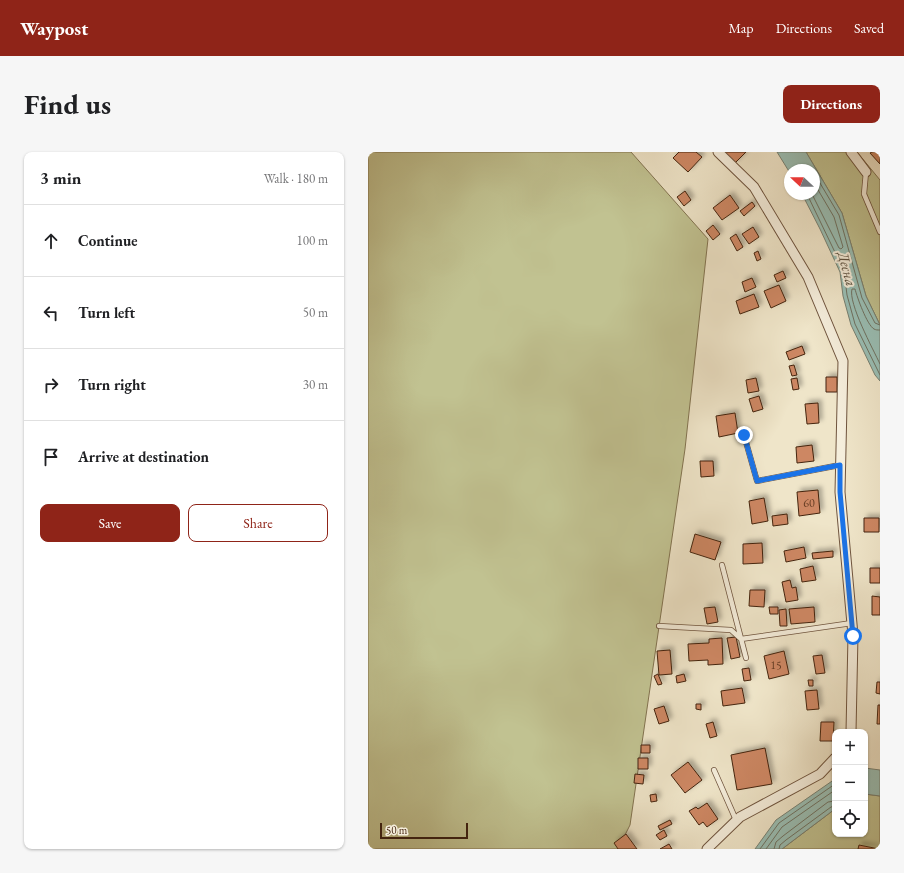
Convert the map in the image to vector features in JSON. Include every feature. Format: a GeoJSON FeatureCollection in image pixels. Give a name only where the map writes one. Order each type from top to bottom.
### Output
{"type":"FeatureCollection","features":[{"type":"Feature","properties":{"kind":"street"},"geometry":{"type":"LineString","coordinates":[[718,152],[754,187],[808,277],[843,361],[840,492],[853,636],[850,729]]}},
{"type":"Feature","properties":{"kind":"street"},"geometry":{"type":"LineString","coordinates":[[851,152],[866,172]]}},
{"type":"Feature","properties":{"kind":"street"},"geometry":{"type":"LineString","coordinates":[[707,849],[740,817],[820,774],[832,761]]}},
{"type":"Feature","properties":{"kind":"lane"},"geometry":{"type":"LineString","coordinates":[[866,172],[864,194],[880,232]]}},
{"type":"Feature","properties":{"kind":"lane"},"geometry":{"type":"LineString","coordinates":[[744,435],[757,481],[840,465]]}},
{"type":"Feature","properties":{"kind":"lane"},"geometry":{"type":"LineString","coordinates":[[722,565],[746,658]]}},
{"type":"Feature","properties":{"kind":"lane"},"geometry":{"type":"LineString","coordinates":[[742,639],[852,623]]}},
{"type":"Feature","properties":{"kind":"lane"},"geometry":{"type":"LineString","coordinates":[[659,626],[732,630],[742,639]]}},
{"type":"Feature","properties":{"kind":"lane"},"geometry":{"type":"LineString","coordinates":[[714,770],[736,820]]}},
{"type":"Feature","properties":{"kind":"green space"},"geometry":{"type":"Polygon","coordinates":[[[368,152],[631,152],[708,239],[685,449],[630,825],[618,849],[368,849],[368,152]]]}},
{"type":"Feature","properties":{"kind":"green space"},"geometry":{"type":"Polygon","coordinates":[[[806,152],[857,152],[880,180],[880,325],[866,296],[842,213],[820,176],[820,164],[813,164],[806,152]]]}},
{"type":"Feature","properties":{"kind":"green space"},"geometry":{"type":"Polygon","coordinates":[[[868,794],[880,796],[880,849],[782,849],[832,811],[832,837],[868,837],[868,794]]]}},
{"type":"Feature","properties":{"kind":"water"},"geometry":{"type":"Polygon","coordinates":[[[777,152],[806,152],[813,164],[784,164],[777,152]]]}},
{"type":"Feature","properties":{"kind":"water","name":"Десна"},"geometry":{"type":"Polygon","coordinates":[[[820,176],[842,213],[866,296],[880,325],[880,381],[875,375],[851,325],[843,296],[840,272],[805,200],[820,200],[820,176]]]}},
{"type":"Feature","properties":{"kind":"water"},"geometry":{"type":"Polygon","coordinates":[[[868,768],[880,770],[880,796],[868,794],[868,768]]]}},
{"type":"Feature","properties":{"kind":"water"},"geometry":{"type":"Polygon","coordinates":[[[832,781],[832,811],[782,849],[755,849],[776,820],[832,781]]]}},
{"type":"Feature","properties":{"kind":"building"},"geometry":{"type":"Polygon","coordinates":[[[679,152],[696,152],[702,157],[688,172],[673,158],[679,152]]]}},
{"type":"Feature","properties":{"kind":"building"},"geometry":{"type":"Polygon","coordinates":[[[723,152],[746,152],[734,164],[723,152]]]}},
{"type":"Feature","properties":{"kind":"building"},"geometry":{"type":"Polygon","coordinates":[[[880,152],[880,164],[870,153],[880,152]]]}},
{"type":"Feature","properties":{"kind":"building"},"geometry":{"type":"Polygon","coordinates":[[[685,191],[691,200],[684,206],[677,197],[685,191]]]}},
{"type":"Feature","properties":{"kind":"building"},"geometry":{"type":"Polygon","coordinates":[[[730,195],[739,208],[722,220],[713,208],[730,195]]]}},
{"type":"Feature","properties":{"kind":"building"},"geometry":{"type":"Polygon","coordinates":[[[752,202],[755,206],[744,216],[740,211],[752,202]]]}},
{"type":"Feature","properties":{"kind":"building"},"geometry":{"type":"Polygon","coordinates":[[[713,225],[720,234],[713,240],[706,231],[713,225]]]}},
{"type":"Feature","properties":{"kind":"building"},"geometry":{"type":"Polygon","coordinates":[[[753,227],[759,237],[749,244],[742,234],[753,227]]]}},
{"type":"Feature","properties":{"kind":"building"},"geometry":{"type":"Polygon","coordinates":[[[736,234],[743,247],[737,251],[730,238],[736,234]]]}},
{"type":"Feature","properties":{"kind":"building"},"geometry":{"type":"Polygon","coordinates":[[[758,251],[761,259],[757,261],[754,253],[758,251]]]}},
{"type":"Feature","properties":{"kind":"building"},"geometry":{"type":"Polygon","coordinates":[[[783,271],[786,278],[777,282],[774,275],[783,271]]]}},
{"type":"Feature","properties":{"kind":"building"},"geometry":{"type":"Polygon","coordinates":[[[752,278],[756,287],[745,292],[742,282],[752,278]]]}},
{"type":"Feature","properties":{"kind":"building"},"geometry":{"type":"Polygon","coordinates":[[[779,285],[786,301],[771,308],[764,291],[779,285]]]}},
{"type":"Feature","properties":{"kind":"building"},"geometry":{"type":"Polygon","coordinates":[[[754,294],[759,307],[740,314],[736,301],[754,294]]]}},
{"type":"Feature","properties":{"kind":"building"},"geometry":{"type":"Polygon","coordinates":[[[802,346],[805,354],[789,360],[786,352],[802,346]]]}},
{"type":"Feature","properties":{"kind":"building"},"geometry":{"type":"Polygon","coordinates":[[[794,365],[797,375],[792,376],[789,366],[794,365]]]}},
{"type":"Feature","properties":{"kind":"building"},"geometry":{"type":"Polygon","coordinates":[[[826,377],[837,377],[837,392],[826,392],[826,377]]]}},
{"type":"Feature","properties":{"kind":"building"},"geometry":{"type":"Polygon","coordinates":[[[756,378],[759,391],[748,393],[746,380],[756,378]]]}},
{"type":"Feature","properties":{"kind":"building"},"geometry":{"type":"Polygon","coordinates":[[[797,378],[799,389],[793,390],[791,379],[797,378]]]}},
{"type":"Feature","properties":{"kind":"building"},"geometry":{"type":"Polygon","coordinates":[[[759,396],[763,409],[753,412],[749,399],[759,396]]]}},
{"type":"Feature","properties":{"kind":"building"},"geometry":{"type":"Polygon","coordinates":[[[818,403],[819,423],[807,424],[805,404],[818,403]]]}},
{"type":"Feature","properties":{"kind":"building"},"geometry":{"type":"Polygon","coordinates":[[[735,413],[738,433],[719,437],[716,416],[735,413]]]}},
{"type":"Feature","properties":{"kind":"building"},"geometry":{"type":"Polygon","coordinates":[[[812,445],[814,461],[797,463],[796,447],[812,445]]]}},
{"type":"Feature","properties":{"kind":"building"},"geometry":{"type":"Polygon","coordinates":[[[700,461],[713,461],[714,476],[701,477],[700,461]]]}},
{"type":"Feature","properties":{"kind":"building"},"geometry":{"type":"Polygon","coordinates":[[[818,490],[820,513],[799,516],[797,492],[818,490]]]}},
{"type":"Feature","properties":{"kind":"building"},"geometry":{"type":"Polygon","coordinates":[[[764,498],[768,521],[752,524],[749,501],[764,498]]]}},
{"type":"Feature","properties":{"kind":"building"},"geometry":{"type":"Polygon","coordinates":[[[787,514],[788,524],[773,526],[772,516],[787,514]]]}},
{"type":"Feature","properties":{"kind":"building"},"geometry":{"type":"Polygon","coordinates":[[[864,518],[879,518],[879,532],[864,532],[864,518]]]}},
{"type":"Feature","properties":{"kind":"building"},"geometry":{"type":"Polygon","coordinates":[[[695,534],[721,542],[715,560],[690,552],[695,534]]]}},
{"type":"Feature","properties":{"kind":"building"},"geometry":{"type":"Polygon","coordinates":[[[762,543],[763,563],[743,564],[743,544],[762,543]]]}},
{"type":"Feature","properties":{"kind":"building"},"geometry":{"type":"Polygon","coordinates":[[[804,547],[806,558],[786,562],[784,551],[804,547]]]}},
{"type":"Feature","properties":{"kind":"building"},"geometry":{"type":"Polygon","coordinates":[[[833,551],[833,557],[813,559],[812,553],[833,551]]]}},
{"type":"Feature","properties":{"kind":"building"},"geometry":{"type":"Polygon","coordinates":[[[813,566],[816,580],[802,582],[800,569],[813,566]]]}},
{"type":"Feature","properties":{"kind":"building"},"geometry":{"type":"Polygon","coordinates":[[[870,568],[880,568],[880,583],[870,583],[870,568]]]}},
{"type":"Feature","properties":{"kind":"building"},"geometry":{"type":"Polygon","coordinates":[[[790,580],[792,588],[796,587],[798,600],[786,602],[782,582],[790,580]]]}},
{"type":"Feature","properties":{"kind":"building"},"geometry":{"type":"Polygon","coordinates":[[[750,590],[765,590],[764,607],[749,606],[750,590]]]}},
{"type":"Feature","properties":{"kind":"building"},"geometry":{"type":"Polygon","coordinates":[[[872,596],[880,597],[880,615],[872,615],[872,596]]]}},
{"type":"Feature","properties":{"kind":"building"},"geometry":{"type":"Polygon","coordinates":[[[715,607],[718,622],[707,624],[704,608],[715,607]]]}},
{"type":"Feature","properties":{"kind":"building"},"geometry":{"type":"Polygon","coordinates":[[[769,607],[778,607],[778,614],[770,614],[769,607]]]}},
{"type":"Feature","properties":{"kind":"building"},"geometry":{"type":"Polygon","coordinates":[[[814,607],[815,622],[791,624],[789,609],[814,607]]]}},
{"type":"Feature","properties":{"kind":"building"},"geometry":{"type":"Polygon","coordinates":[[[786,609],[787,626],[780,626],[779,610],[786,609]]]}},
{"type":"Feature","properties":{"kind":"building"},"geometry":{"type":"Polygon","coordinates":[[[736,637],[740,657],[731,659],[727,638],[736,637]]]}},
{"type":"Feature","properties":{"kind":"building"},"geometry":{"type":"Polygon","coordinates":[[[722,638],[723,664],[708,665],[708,660],[689,661],[688,644],[709,643],[709,639],[722,638]]]}},
{"type":"Feature","properties":{"kind":"building"},"geometry":{"type":"Polygon","coordinates":[[[670,650],[672,674],[659,675],[657,651],[670,650]]]}},
{"type":"Feature","properties":{"kind":"building"},"geometry":{"type":"Polygon","coordinates":[[[784,651],[789,674],[769,679],[764,656],[784,651]]]}},
{"type":"Feature","properties":{"kind":"building"},"geometry":{"type":"Polygon","coordinates":[[[822,655],[825,673],[816,674],[813,656],[822,655]]]}},
{"type":"Feature","properties":{"kind":"building"},"geometry":{"type":"Polygon","coordinates":[[[749,668],[751,680],[744,681],[742,669],[749,668]]]}},
{"type":"Feature","properties":{"kind":"building"},"geometry":{"type":"Polygon","coordinates":[[[658,674],[662,684],[658,685],[654,676],[658,674]]]}},
{"type":"Feature","properties":{"kind":"building"},"geometry":{"type":"Polygon","coordinates":[[[684,674],[686,681],[677,683],[676,676],[684,674]]]}},
{"type":"Feature","properties":{"kind":"building"},"geometry":{"type":"Polygon","coordinates":[[[808,680],[813,680],[813,686],[809,686],[808,680]]]}},
{"type":"Feature","properties":{"kind":"building"},"geometry":{"type":"Polygon","coordinates":[[[877,682],[880,682],[880,694],[876,693],[877,682]]]}},
{"type":"Feature","properties":{"kind":"building"},"geometry":{"type":"Polygon","coordinates":[[[742,688],[745,703],[723,706],[721,691],[742,688]]]}},
{"type":"Feature","properties":{"kind":"building"},"geometry":{"type":"Polygon","coordinates":[[[817,690],[819,709],[807,710],[805,691],[817,690]]]}},
{"type":"Feature","properties":{"kind":"building"},"geometry":{"type":"Polygon","coordinates":[[[696,704],[701,704],[701,710],[696,709],[696,704]]]}},
{"type":"Feature","properties":{"kind":"building"},"geometry":{"type":"Polygon","coordinates":[[[878,705],[880,705],[880,724],[877,724],[878,705]]]}},
{"type":"Feature","properties":{"kind":"building"},"geometry":{"type":"Polygon","coordinates":[[[664,706],[669,721],[659,724],[654,709],[664,706]]]}},
{"type":"Feature","properties":{"kind":"building"},"geometry":{"type":"Polygon","coordinates":[[[713,722],[717,736],[710,738],[706,724],[713,722]]]}},
{"type":"Feature","properties":{"kind":"building"},"geometry":{"type":"Polygon","coordinates":[[[821,722],[834,722],[834,729],[832,729],[832,741],[820,741],[821,722]]]}},
{"type":"Feature","properties":{"kind":"building"},"geometry":{"type":"Polygon","coordinates":[[[641,745],[650,745],[650,753],[641,753],[641,745]]]}},
{"type":"Feature","properties":{"kind":"building"},"geometry":{"type":"Polygon","coordinates":[[[765,748],[772,784],[737,790],[731,755],[765,748]]]}},
{"type":"Feature","properties":{"kind":"building"},"geometry":{"type":"Polygon","coordinates":[[[638,758],[648,758],[648,769],[638,769],[638,758]]]}},
{"type":"Feature","properties":{"kind":"building"},"geometry":{"type":"Polygon","coordinates":[[[688,762],[702,780],[685,793],[671,775],[688,762]]]}},
{"type":"Feature","properties":{"kind":"building"},"geometry":{"type":"Polygon","coordinates":[[[635,774],[644,775],[643,784],[634,783],[635,774]]]}},
{"type":"Feature","properties":{"kind":"building"},"geometry":{"type":"Polygon","coordinates":[[[656,794],[657,801],[651,802],[650,795],[656,794]]]}},
{"type":"Feature","properties":{"kind":"building"},"geometry":{"type":"Polygon","coordinates":[[[707,803],[718,819],[707,827],[703,822],[699,825],[689,811],[696,807],[698,809],[707,803]]]}},
{"type":"Feature","properties":{"kind":"building"},"geometry":{"type":"Polygon","coordinates":[[[670,820],[672,824],[660,830],[658,826],[670,820]]]}},
{"type":"Feature","properties":{"kind":"building"},"geometry":{"type":"Polygon","coordinates":[[[664,830],[667,836],[660,840],[656,835],[664,830]]]}},
{"type":"Feature","properties":{"kind":"building"},"geometry":{"type":"Polygon","coordinates":[[[626,834],[637,849],[618,849],[614,843],[626,834]]]}},
{"type":"Feature","properties":{"kind":"building"},"geometry":{"type":"Polygon","coordinates":[[[669,844],[672,849],[660,849],[669,844]]]}},
{"type":"Feature","properties":{"kind":"building"},"geometry":{"type":"Polygon","coordinates":[[[859,845],[879,849],[858,849],[859,845]]]}},
{"type":"Feature","properties":{"kind":"route"},"geometry":{"type":"LineString","coordinates":[[744,435],[757,481],[840,465],[840,492],[853,636]]}}]}
